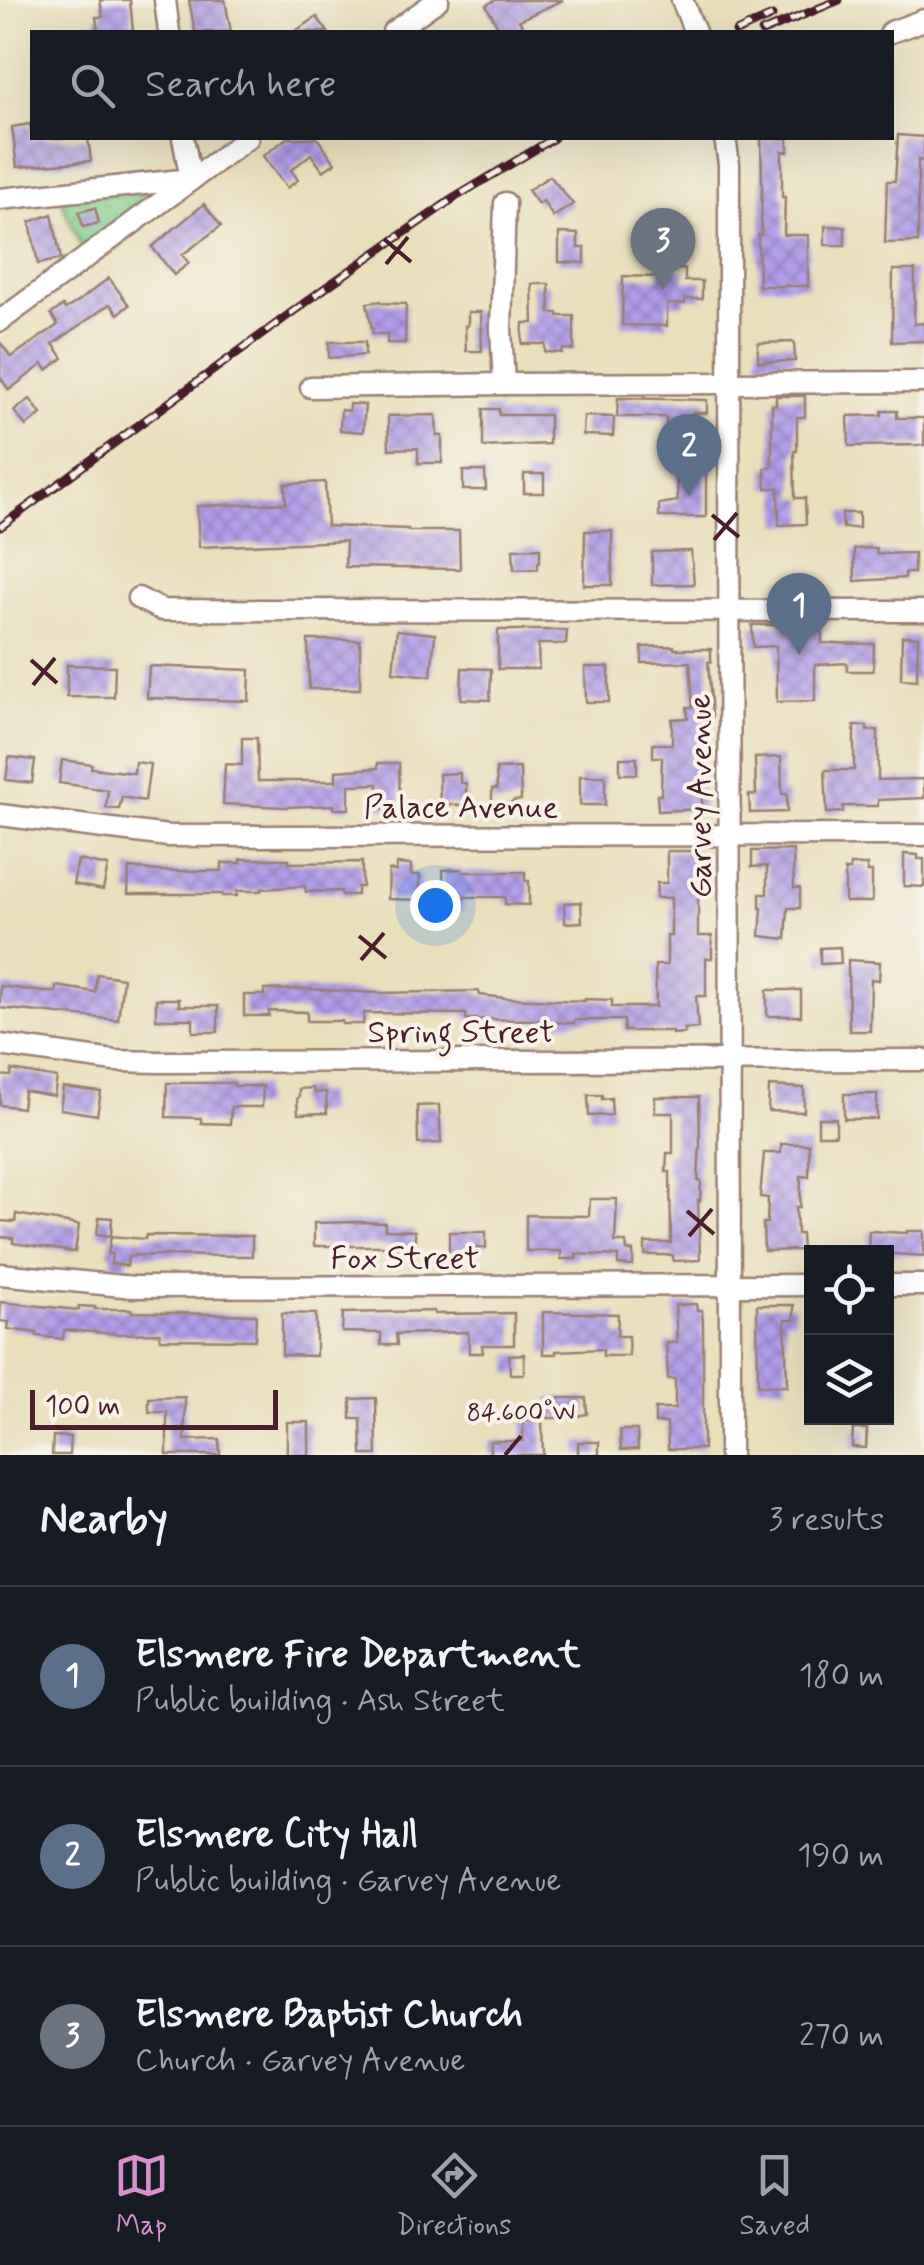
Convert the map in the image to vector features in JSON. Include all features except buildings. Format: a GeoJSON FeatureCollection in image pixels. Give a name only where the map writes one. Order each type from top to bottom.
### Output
{"type":"FeatureCollection","features":[{"type":"Feature","properties":{"kind":"street"},"geometry":{"type":"LineString","coordinates":[[165,0],[170,30]]}},
{"type":"Feature","properties":{"kind":"street"},"geometry":{"type":"LineString","coordinates":[[396,30],[438,0]]}},
{"type":"Feature","properties":{"kind":"street"},"geometry":{"type":"LineString","coordinates":[[894,31],[924,20]]}},
{"type":"Feature","properties":{"kind":"street"},"geometry":{"type":"LineString","coordinates":[[183,140],[191,179]]}},
{"type":"Feature","properties":{"kind":"street"},"geometry":{"type":"LineString","coordinates":[[0,321],[245,140]]}},
{"type":"Feature","properties":{"kind":"street","name":"Garvey Avenue"},"geometry":{"type":"LineString","coordinates":[[725,140],[729,164],[730,1455]]}},
{"type":"Feature","properties":{"kind":"street"},"geometry":{"type":"LineString","coordinates":[[0,199],[191,179]]}},
{"type":"Feature","properties":{"kind":"street"},"geometry":{"type":"LineString","coordinates":[[504,384],[501,329],[505,203]]}},
{"type":"Feature","properties":{"kind":"street"},"geometry":{"type":"LineString","coordinates":[[312,388],[924,382]]}},
{"type":"Feature","properties":{"kind":"street"},"geometry":{"type":"LineString","coordinates":[[138,598],[162,610],[924,611]]}},
{"type":"Feature","properties":{"kind":"street","name":"Palace Avenue"},"geometry":{"type":"LineString","coordinates":[[0,816],[168,836],[924,834]]}},
{"type":"Feature","properties":{"kind":"street","name":"Spring Street"},"geometry":{"type":"LineString","coordinates":[[0,1045],[158,1062],[924,1060]]}},
{"type":"Feature","properties":{"kind":"street","name":"Fox Street"},"geometry":{"type":"LineString","coordinates":[[0,1274],[133,1287],[804,1285]]}},
{"type":"Feature","properties":{"kind":"street"},"geometry":{"type":"LineString","coordinates":[[894,1286],[924,1286]]}},
{"type":"Feature","properties":{"kind":"green space"},"geometry":{"type":"Polygon","coordinates":[[[145,192],[146,202],[82,249],[60,198],[145,192]]]}},
{"type":"Feature","properties":{"kind":"railway"},"geometry":{"type":"LineString","coordinates":[[767,30],[839,0]]}},
{"type":"Feature","properties":{"kind":"railway"},"geometry":{"type":"LineString","coordinates":[[740,30],[772,16]]}},
{"type":"Feature","properties":{"kind":"railway"},"geometry":{"type":"LineString","coordinates":[[0,527],[325,288],[454,198],[551,140]]}},
{"type":"Feature","properties":{"kind":"place","name":"Elsmere Baptist Church"},"geometry":{"type":"Point","coordinates":[663,290]}},
{"type":"Feature","properties":{"kind":"place","name":"Elsmere City Hall"},"geometry":{"type":"Point","coordinates":[689,496]}},
{"type":"Feature","properties":{"kind":"place","name":"Elsmere Fire Department"},"geometry":{"type":"Point","coordinates":[799,655]}}]}
